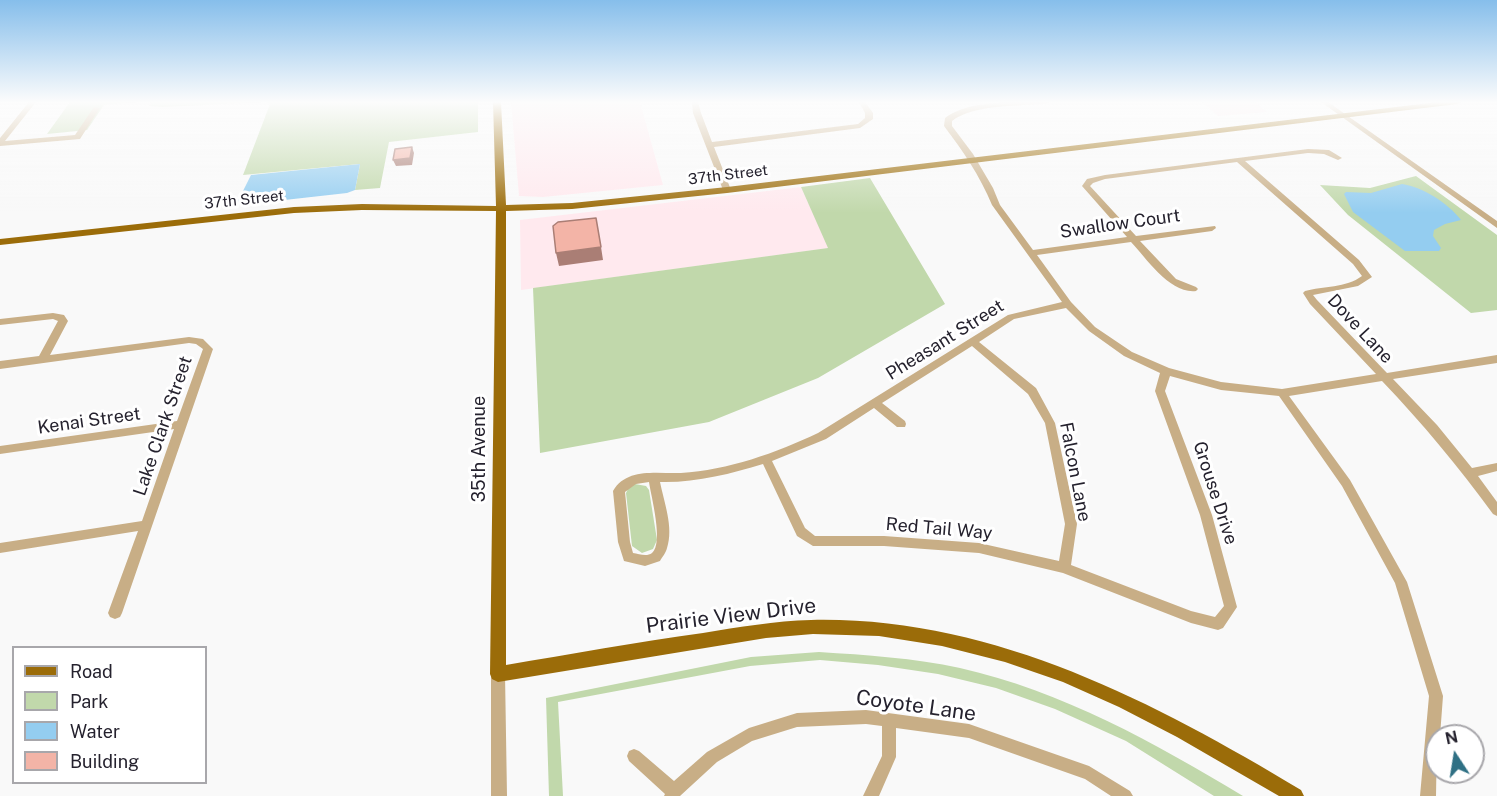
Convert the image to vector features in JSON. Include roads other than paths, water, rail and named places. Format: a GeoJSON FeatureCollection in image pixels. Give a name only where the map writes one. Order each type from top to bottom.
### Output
{"type":"FeatureCollection","features":[{"type":"Feature","properties":{"kind":"main road","name":"35th Avenue"},"geometry":{"type":"LineString","coordinates":[[498,139],[501,207],[498,674]]}},
{"type":"Feature","properties":{"kind":"main road","name":"37th Street"},"geometry":{"type":"LineString","coordinates":[[0,242],[294,210],[362,207],[501,207],[726,187],[1109,139]]}},
{"type":"Feature","properties":{"kind":"main road","name":"37th Street"},"geometry":{"type":"LineString","coordinates":[[971,157],[1130,139]]}},
{"type":"Feature","properties":{"kind":"main road","name":"37th Street"},"geometry":{"type":"LineString","coordinates":[[0,235],[318,204],[389,201],[501,207]]}},
{"type":"Feature","properties":{"kind":"main road","name":"Prairie View Drive"},"geometry":{"type":"LineString","coordinates":[[498,674],[777,629],[849,627],[901,633],[957,642],[1009,656],[1109,693],[1177,725],[1295,796]]}},
{"type":"Feature","properties":{"kind":"street"},"geometry":{"type":"LineString","coordinates":[[0,143],[49,139]]}},
{"type":"Feature","properties":{"kind":"street"},"geometry":{"type":"LineString","coordinates":[[708,139],[726,187]]}},
{"type":"Feature","properties":{"kind":"street"},"geometry":{"type":"LineString","coordinates":[[710,145],[756,139]]}},
{"type":"Feature","properties":{"kind":"street"},"geometry":{"type":"LineString","coordinates":[[958,139],[971,157],[996,205],[1068,304],[1092,329],[1128,354],[1166,371],[1221,386],[1282,393],[1497,359]]}},
{"type":"Feature","properties":{"kind":"street"},"geometry":{"type":"LineString","coordinates":[[1378,139],[1497,225]]}},
{"type":"Feature","properties":{"kind":"street"},"geometry":{"type":"LineString","coordinates":[[1193,289],[1173,281],[1141,248],[1086,186],[1090,181],[1105,177],[1308,151],[1326,152],[1338,158]]}},
{"type":"Feature","properties":{"kind":"street","name":"Dove Lane"},"geometry":{"type":"LineString","coordinates":[[1239,160],[1356,262],[1367,277],[1361,283],[1308,293],[1322,314],[1433,428],[1470,472],[1497,511]]}},
{"type":"Feature","properties":{"kind":"street","name":"Swallow Court"},"geometry":{"type":"LineString","coordinates":[[1032,253],[1212,228]]}},
{"type":"Feature","properties":{"kind":"street","name":"Pheasant Street"},"geometry":{"type":"LineString","coordinates":[[654,479],[664,539],[662,550],[655,558],[640,561],[628,556],[624,542],[619,491],[634,480],[684,477],[766,459],[798,448],[822,436],[972,341],[1023,313],[1068,304]]}},
{"type":"Feature","properties":{"kind":"street"},"geometry":{"type":"LineString","coordinates":[[0,322],[52,315],[61,317],[63,321],[43,359]]}},
{"type":"Feature","properties":{"kind":"street","name":"Lake Clark Street"},"geometry":{"type":"LineString","coordinates":[[0,365],[198,340],[208,349],[115,613]]}},
{"type":"Feature","properties":{"kind":"street","name":"Falcon Lane"},"geometry":{"type":"LineString","coordinates":[[972,341],[1032,391],[1050,423],[1071,524],[1064,568]]}},
{"type":"Feature","properties":{"kind":"street","name":"Grouse Drive"},"geometry":{"type":"LineString","coordinates":[[1166,371],[1160,391],[1206,515],[1231,607],[1218,624]]}},
{"type":"Feature","properties":{"kind":"street"},"geometry":{"type":"LineString","coordinates":[[1282,393],[1346,483],[1401,582],[1436,696],[1428,796]]}},
{"type":"Feature","properties":{"kind":"street","name":"Pheasant Street"},"geometry":{"type":"LineString","coordinates":[[875,403],[901,424]]}},
{"type":"Feature","properties":{"kind":"street","name":"Kenai Street"},"geometry":{"type":"LineString","coordinates":[[0,450],[182,424]]}},
{"type":"Feature","properties":{"kind":"street","name":"Red Tail Way"},"geometry":{"type":"LineString","coordinates":[[766,459],[801,532],[813,541],[884,541],[979,548],[1064,568],[1191,617],[1218,624]]}},
{"type":"Feature","properties":{"kind":"street"},"geometry":{"type":"LineString","coordinates":[[1470,472],[1497,467]]}},
{"type":"Feature","properties":{"kind":"street"},"geometry":{"type":"LineString","coordinates":[[0,548],[146,525]]}},
{"type":"Feature","properties":{"kind":"street","name":"35th Avenue"},"geometry":{"type":"LineString","coordinates":[[498,674],[499,796]]}},
{"type":"Feature","properties":{"kind":"street","name":"Coyote Lane"},"geometry":{"type":"LineString","coordinates":[[673,794],[712,757],[749,735],[797,720],[866,717],[969,731],[1089,773],[1125,796]]}},
{"type":"Feature","properties":{"kind":"street"},"geometry":{"type":"LineString","coordinates":[[871,796],[890,757],[889,720]]}},
{"type":"Feature","properties":{"kind":"street"},"geometry":{"type":"LineString","coordinates":[[634,756],[673,794]]}},
{"type":"Feature","properties":{"kind":"water"},"geometry":{"type":"Polygon","coordinates":[[[360,164],[355,190],[347,193],[240,205],[238,201],[251,175],[360,164]]]}},
{"type":"Feature","properties":{"kind":"water"},"geometry":{"type":"Polygon","coordinates":[[[1402,184],[1418,188],[1434,197],[1461,220],[1445,224],[1434,230],[1433,236],[1441,248],[1439,251],[1405,251],[1353,212],[1344,194],[1346,192],[1371,193],[1402,184]]]}}]}
